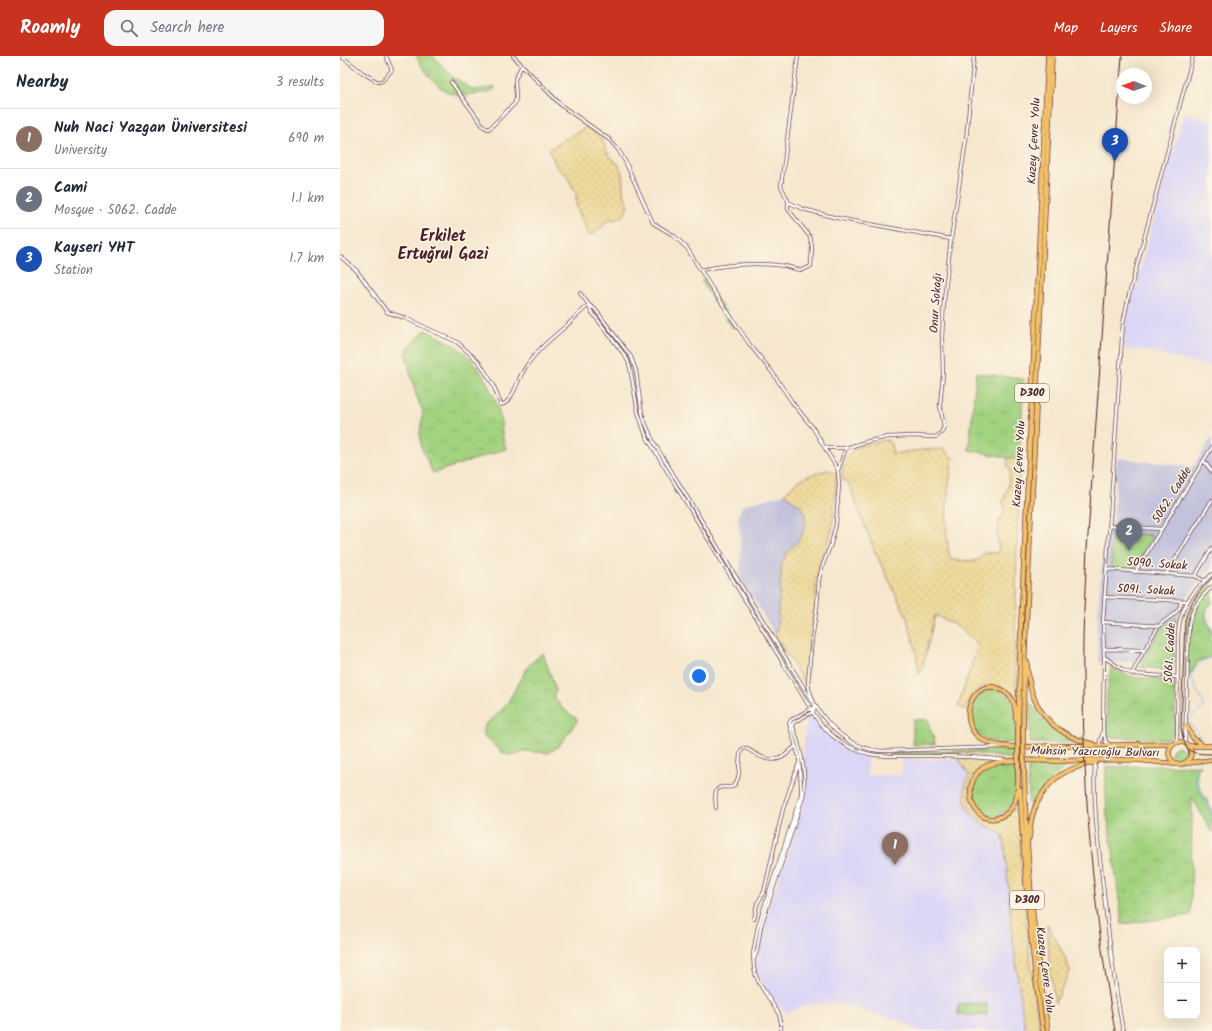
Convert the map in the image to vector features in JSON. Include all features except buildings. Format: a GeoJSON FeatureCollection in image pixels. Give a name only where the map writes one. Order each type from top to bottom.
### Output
{"type":"FeatureCollection","features":[{"type":"Feature","properties":{"kind":"highway","name":"Kuzey Çevre Yolu"},"geometry":{"type":"LineString","coordinates":[[1018,729],[1022,608],[1048,56]]}},
{"type":"Feature","properties":{"kind":"highway","name":"Kuzey Çevre Yolu"},"geometry":{"type":"LineString","coordinates":[[1048,1031],[1039,972],[1030,887],[1025,810],[1023,729],[1024,671],[1052,56]]}},
{"type":"Feature","properties":{"kind":"highway"},"geometry":{"type":"LineString","coordinates":[[1027,623],[1028,677],[1032,694],[1037,706],[1049,722],[1060,731],[1081,741],[1099,745]]}},
{"type":"Feature","properties":{"kind":"highway","name":"Muhsin Yazıcıoğlu Bulvarı"},"geometry":{"type":"LineString","coordinates":[[1018,729],[1014,704],[1012,699],[1004,691],[999,688],[988,687],[979,691],[972,699],[968,708],[969,725],[979,738],[987,742],[1011,747],[1175,744]]}},
{"type":"Feature","properties":{"kind":"highway"},"geometry":{"type":"LineString","coordinates":[[1186,725],[1193,738],[1202,745]]}},
{"type":"Feature","properties":{"kind":"highway","name":"D300"},"geometry":{"type":"LineString","coordinates":[[1018,729],[1018,768]]}},
{"type":"Feature","properties":{"kind":"highway"},"geometry":{"type":"LineString","coordinates":[[1139,744],[1144,749],[1145,753],[1144,757],[1139,761]]}},
{"type":"Feature","properties":{"kind":"highway"},"geometry":{"type":"LineString","coordinates":[[1212,746],[1175,744],[1170,749],[1170,756],[1176,764],[1212,760]]}},
{"type":"Feature","properties":{"kind":"highway"},"geometry":{"type":"LineString","coordinates":[[1186,763],[1191,756],[1191,750],[1187,745]]}},
{"type":"Feature","properties":{"kind":"highway"},"geometry":{"type":"LineString","coordinates":[[1047,746],[1043,748],[1041,753],[1043,758],[1048,761]]}},
{"type":"Feature","properties":{"kind":"highway","name":"Muhsin Yazıcıoğlu Bulvarı"},"geometry":{"type":"LineString","coordinates":[[1018,768],[1018,791],[1013,807],[1008,813],[997,818],[985,817],[980,814],[975,809],[970,791],[973,779],[977,773],[988,766],[1013,761],[1102,760],[1176,764]]}},
{"type":"Feature","properties":{"kind":"highway"},"geometry":{"type":"LineString","coordinates":[[1030,887],[1030,828],[1031,818],[1038,801],[1046,788],[1061,774],[1073,768],[1102,760]]}},
{"type":"Feature","properties":{"kind":"highway","name":"Kuzey Çevre Yolu"},"geometry":{"type":"LineString","coordinates":[[1018,768],[1027,900],[1043,1031]]}},
{"type":"Feature","properties":{"kind":"street"},"geometry":{"type":"LineString","coordinates":[[341,56],[378,82],[382,81],[392,71],[386,56]]}},
{"type":"Feature","properties":{"kind":"street"},"geometry":{"type":"LineString","coordinates":[[512,56],[562,106],[614,144],[625,161],[653,222],[674,235],[687,248],[750,345],[772,372],[792,402],[808,422],[838,470]]}},
{"type":"Feature","properties":{"kind":"street"},"geometry":{"type":"LineString","coordinates":[[700,270],[718,266],[739,264],[772,265],[800,270],[811,266],[811,239],[788,209],[789,203],[781,186],[798,56]]}},
{"type":"Feature","properties":{"kind":"street","name":"Onur Sokağı"},"geometry":{"type":"LineString","coordinates":[[824,448],[846,448],[881,438],[911,436],[934,437],[942,432],[944,427],[940,402],[943,374],[943,327],[946,284],[951,239],[966,140],[974,56]]}},
{"type":"Feature","properties":{"kind":"street"},"geometry":{"type":"LineString","coordinates":[[1099,745],[1103,730],[1104,597],[1124,314],[1193,56]]}},
{"type":"Feature","properties":{"kind":"street"},"geometry":{"type":"LineString","coordinates":[[451,82],[484,127],[489,129],[515,103],[515,79],[522,65]]}},
{"type":"Feature","properties":{"kind":"street"},"geometry":{"type":"LineString","coordinates":[[789,203],[803,209],[837,218],[951,239]]}},
{"type":"Feature","properties":{"kind":"street"},"geometry":{"type":"LineString","coordinates":[[340,256],[356,271],[387,312],[405,318],[457,342],[479,362],[493,384],[501,405],[509,400],[521,375],[534,356],[557,333],[589,305]]}},
{"type":"Feature","properties":{"kind":"street"},"geometry":{"type":"LineString","coordinates":[[580,293],[589,305],[591,311],[628,361],[638,412],[646,436],[822,726],[838,740],[867,754],[892,756],[979,757],[1013,761]]}},
{"type":"Feature","properties":{"kind":"street"},"geometry":{"type":"LineString","coordinates":[[589,305],[595,309],[631,358],[636,371],[643,414],[654,443],[815,706],[827,721],[841,735],[860,746],[872,750],[980,749],[1011,747]]}},
{"type":"Feature","properties":{"kind":"street"},"geometry":{"type":"LineString","coordinates":[[815,706],[808,682],[812,639],[820,576],[836,524],[839,485],[838,470],[846,448]]}},
{"type":"Feature","properties":{"kind":"street","name":"5062. Cadde"},"geometry":{"type":"LineString","coordinates":[[1135,572],[1212,448]]}},
{"type":"Feature","properties":{"kind":"street"},"geometry":{"type":"LineString","coordinates":[[1204,461],[1212,472]]}},
{"type":"Feature","properties":{"kind":"street"},"geometry":{"type":"LineString","coordinates":[[1166,574],[1212,500]]}},
{"type":"Feature","properties":{"kind":"street"},"geometry":{"type":"LineString","coordinates":[[1110,526],[1162,529]]}},
{"type":"Feature","properties":{"kind":"street"},"geometry":{"type":"LineString","coordinates":[[1195,576],[1212,548]]}},
{"type":"Feature","properties":{"kind":"street","name":"5090. Sokak"},"geometry":{"type":"LineString","coordinates":[[1106,570],[1195,576],[1204,581]]}},
{"type":"Feature","properties":{"kind":"street","name":"5061. Cadde"},"geometry":{"type":"LineString","coordinates":[[1175,744],[1179,627],[1187,602],[1204,581],[1212,574]]}},
{"type":"Feature","properties":{"kind":"street","name":"5061. Cadde"},"geometry":{"type":"LineString","coordinates":[[1187,745],[1188,635],[1190,620],[1198,602],[1212,587]]}},
{"type":"Feature","properties":{"kind":"street","name":"5091. Sokak"},"geometry":{"type":"LineString","coordinates":[[1104,597],[1187,602]]}},
{"type":"Feature","properties":{"kind":"street"},"geometry":{"type":"LineString","coordinates":[[1132,674],[1160,626],[1178,611],[1180,601]]}},
{"type":"Feature","properties":{"kind":"street"},"geometry":{"type":"LineString","coordinates":[[1103,622],[1160,626]]}},
{"type":"Feature","properties":{"kind":"street"},"geometry":{"type":"LineString","coordinates":[[1104,648],[1145,650]]}},
{"type":"Feature","properties":{"kind":"street"},"geometry":{"type":"LineString","coordinates":[[1104,657],[1132,674],[1178,677]]}},
{"type":"Feature","properties":{"kind":"street"},"geometry":{"type":"LineString","coordinates":[[754,959],[757,951],[761,926],[803,797],[804,787],[802,761],[792,724],[812,710],[815,706]]}},
{"type":"Feature","properties":{"kind":"street"},"geometry":{"type":"LineString","coordinates":[[781,1031],[782,1023],[780,1016],[757,980],[753,954],[758,926],[800,799],[801,788],[799,762],[796,746],[789,726],[790,722],[812,710]]}},
{"type":"Feature","properties":{"kind":"street"},"geometry":{"type":"LineString","coordinates":[[1103,730],[1106,742],[1111,745]]}},
{"type":"Feature","properties":{"kind":"street"},"geometry":{"type":"LineString","coordinates":[[716,808],[717,790],[720,788],[732,787],[737,782],[740,769],[740,752],[742,749],[746,748],[766,759],[774,760],[783,757],[796,746]]}},
{"type":"Feature","properties":{"kind":"street"},"geometry":{"type":"LineString","coordinates":[[754,919],[757,904],[764,892],[786,801],[799,762]]}},
{"type":"Feature","properties":{"kind":"street"},"geometry":{"type":"LineString","coordinates":[[1095,762],[1096,805],[1105,909],[1123,1031]]}},
{"type":"Feature","properties":{"kind":"shaded area"},"geometry":{"type":"Polygon","coordinates":[[[1184,113],[1212,120],[1212,367],[1142,350],[1126,351],[1124,345],[1124,330],[1184,113]]]}},
{"type":"Feature","properties":{"kind":"shaded area"},"geometry":{"type":"Polygon","coordinates":[[[1212,437],[1212,570],[1196,585],[1181,605],[1176,625],[1175,663],[1099,662],[1097,626],[1105,535],[1107,530],[1113,525],[1117,458],[1193,467],[1212,437]]]}},
{"type":"Feature","properties":{"kind":"shaded area"},"geometry":{"type":"Polygon","coordinates":[[[785,494],[802,507],[805,513],[806,522],[802,535],[797,543],[788,551],[782,562],[777,629],[775,635],[758,606],[740,580],[741,547],[738,516],[742,507],[746,504],[785,494]]]}},
{"type":"Feature","properties":{"kind":"shaded area"},"geometry":{"type":"Polygon","coordinates":[[[811,715],[822,729],[840,744],[855,752],[867,756],[867,775],[902,775],[902,760],[958,759],[969,775],[964,790],[967,808],[974,818],[1003,835],[1012,933],[1026,1031],[917,1031],[904,1022],[839,1003],[806,1005],[786,1013],[767,991],[755,963],[758,962],[759,946],[763,927],[806,795],[807,780],[803,750],[807,717],[811,715]]]}},
{"type":"Feature","properties":{"kind":"green space"},"geometry":{"type":"Polygon","coordinates":[[[416,56],[433,56],[453,77],[473,90],[496,87],[491,91],[480,94],[470,94],[468,96],[450,93],[436,84],[425,71],[416,56]]]}},
{"type":"Feature","properties":{"kind":"green space"},"geometry":{"type":"Polygon","coordinates":[[[704,279],[735,326],[733,328],[714,302],[701,280],[704,279]]]}},
{"type":"Feature","properties":{"kind":"green space"},"geometry":{"type":"Polygon","coordinates":[[[425,330],[456,347],[478,368],[493,394],[500,415],[502,434],[506,449],[433,473],[421,447],[420,433],[423,412],[416,395],[405,352],[425,330]]]}},
{"type":"Feature","properties":{"kind":"green space"},"geometry":{"type":"Polygon","coordinates":[[[976,373],[1024,379],[1019,460],[969,450],[976,373]]]}},
{"type":"Feature","properties":{"kind":"green space"},"geometry":{"type":"Polygon","coordinates":[[[1114,533],[1151,535],[1150,540],[1133,569],[1113,568],[1111,566],[1112,535],[1114,533]]]}},
{"type":"Feature","properties":{"kind":"green space"},"geometry":{"type":"Polygon","coordinates":[[[1212,583],[1212,603],[1207,606],[1205,614],[1211,631],[1212,654],[1208,658],[1198,661],[1191,673],[1186,678],[1186,636],[1190,615],[1199,597],[1212,583]]]}},
{"type":"Feature","properties":{"kind":"green space"},"geometry":{"type":"Polygon","coordinates":[[[1176,618],[1173,667],[1168,670],[1140,667],[1164,626],[1176,618]]]}},
{"type":"Feature","properties":{"kind":"green space"},"geometry":{"type":"Polygon","coordinates":[[[543,653],[556,691],[553,696],[562,708],[578,720],[559,746],[549,753],[524,751],[516,755],[508,755],[502,752],[485,737],[483,731],[485,725],[506,705],[525,671],[531,663],[543,653]]]}},
{"type":"Feature","properties":{"kind":"green space"},"geometry":{"type":"Polygon","coordinates":[[[1111,666],[1124,674],[1139,678],[1170,679],[1173,681],[1175,685],[1175,733],[1170,738],[1106,737],[1107,694],[1111,666]]]}},
{"type":"Feature","properties":{"kind":"green space"},"geometry":{"type":"Polygon","coordinates":[[[998,689],[1009,698],[1014,712],[1016,743],[985,739],[975,730],[970,717],[970,710],[975,697],[983,690],[998,689]]]}},
{"type":"Feature","properties":{"kind":"green space"},"geometry":{"type":"Polygon","coordinates":[[[1030,701],[1040,716],[1051,727],[1081,742],[1030,743],[1030,701]]]}},
{"type":"Feature","properties":{"kind":"green space"},"geometry":{"type":"Polygon","coordinates":[[[928,719],[935,744],[913,745],[913,720],[928,719]]]}},
{"type":"Feature","properties":{"kind":"green space"},"geometry":{"type":"Polygon","coordinates":[[[1175,747],[1181,747],[1185,751],[1185,757],[1181,761],[1175,761],[1171,757],[1171,751],[1175,747]]]}},
{"type":"Feature","properties":{"kind":"green space"},"geometry":{"type":"Polygon","coordinates":[[[1013,749],[1013,759],[972,753],[890,755],[890,752],[1013,749]]]}},
{"type":"Feature","properties":{"kind":"green space"},"geometry":{"type":"Polygon","coordinates":[[[1028,762],[1079,762],[1062,770],[1048,782],[1042,789],[1030,815],[1029,815],[1028,762]]]}},
{"type":"Feature","properties":{"kind":"green space"},"geometry":{"type":"Polygon","coordinates":[[[1016,763],[1017,780],[1015,797],[1009,808],[999,815],[987,816],[982,813],[977,809],[974,803],[973,786],[976,778],[982,771],[993,765],[1016,763]]]}},
{"type":"Feature","properties":{"kind":"green space"},"geometry":{"type":"Polygon","coordinates":[[[1201,765],[1197,777],[1200,789],[1210,807],[1212,814],[1212,833],[1192,797],[1191,915],[1122,924],[1107,815],[1106,767],[1201,765]]]}},
{"type":"Feature","properties":{"kind":"green space"},"geometry":{"type":"Polygon","coordinates":[[[987,1003],[987,1015],[958,1015],[958,1004],[987,1003]]]}},
{"type":"Feature","properties":{"kind":"sand"},"geometry":{"type":"Polygon","coordinates":[[[586,127],[599,136],[603,141],[607,153],[620,167],[623,180],[623,191],[627,203],[627,210],[623,216],[617,219],[610,219],[599,230],[589,235],[577,208],[576,193],[566,175],[557,168],[549,149],[586,127]]]}},
{"type":"Feature","properties":{"kind":"sand"},"geometry":{"type":"Polygon","coordinates":[[[888,440],[892,447],[892,454],[921,450],[944,449],[953,458],[949,482],[946,523],[948,549],[951,560],[975,561],[978,560],[984,553],[999,553],[997,533],[999,522],[1004,512],[1003,501],[1008,487],[1010,470],[1007,465],[1008,458],[1019,460],[1015,633],[1016,705],[1006,690],[995,686],[982,687],[976,691],[969,700],[966,710],[958,706],[978,646],[964,631],[935,615],[921,673],[919,673],[915,647],[906,615],[875,552],[848,482],[846,480],[843,481],[842,470],[844,461],[848,455],[861,446],[888,440]]]}},
{"type":"Feature","properties":{"kind":"sand"},"geometry":{"type":"Polygon","coordinates":[[[828,470],[834,472],[837,476],[832,530],[817,578],[815,607],[809,640],[806,685],[775,635],[777,629],[782,563],[788,551],[797,543],[802,535],[806,522],[805,513],[802,507],[785,494],[794,484],[804,478],[828,470]]]}},
{"type":"Feature","properties":{"kind":"sand"},"geometry":{"type":"Polygon","coordinates":[[[958,759],[995,761],[981,768],[974,775],[970,784],[970,804],[974,812],[981,819],[990,822],[1000,820],[1008,815],[1018,803],[1026,917],[1040,1031],[1026,1031],[1023,1016],[1012,933],[1003,835],[980,822],[969,812],[965,802],[965,791],[969,775],[958,759]]]}},
{"type":"Feature","properties":{"kind":"sand"},"geometry":{"type":"Polygon","coordinates":[[[1047,924],[1066,959],[1070,971],[1055,1003],[1050,971],[1047,924]]]}},
{"type":"Feature","properties":{"kind":"waterway"},"geometry":{"type":"LineString","coordinates":[[1212,605],[1208,607],[1206,613],[1212,630]]}},
{"type":"Feature","properties":{"kind":"waterway"},"geometry":{"type":"LineString","coordinates":[[1200,737],[1189,720],[1204,705],[1190,676],[1200,662],[1212,657]]}},
{"type":"Feature","properties":{"kind":"waterway"},"geometry":{"type":"LineString","coordinates":[[1197,767],[1194,773],[1194,781],[1209,808],[1212,819]]}},
{"type":"Feature","properties":{"kind":"tram line"},"geometry":{"type":"LineString","coordinates":[[1212,578],[1195,598],[1185,621],[1181,727],[1184,741],[1189,750],[1197,753],[1212,754]]}},
{"type":"Feature","properties":{"kind":"railway"},"geometry":{"type":"LineString","coordinates":[[1115,1031],[1101,944],[1091,856],[1085,767],[1083,663],[1087,549],[1122,56]]}},
{"type":"Feature","properties":{"kind":"place","name":"Kayseri YHT"},"geometry":{"type":"Point","coordinates":[1115,161]}},
{"type":"Feature","properties":{"kind":"place","name":"Cami"},"geometry":{"type":"Point","coordinates":[1129,551]}},
{"type":"Feature","properties":{"kind":"place","name":"Nuh Naci Yazgan Üniversitesi"},"geometry":{"type":"Point","coordinates":[895,865]}},
{"type":"Feature","properties":{"kind":"district","name":"Erkilet Ertuğrul Gazi"},"geometry":{"type":"Point","coordinates":[443,245]}}]}
